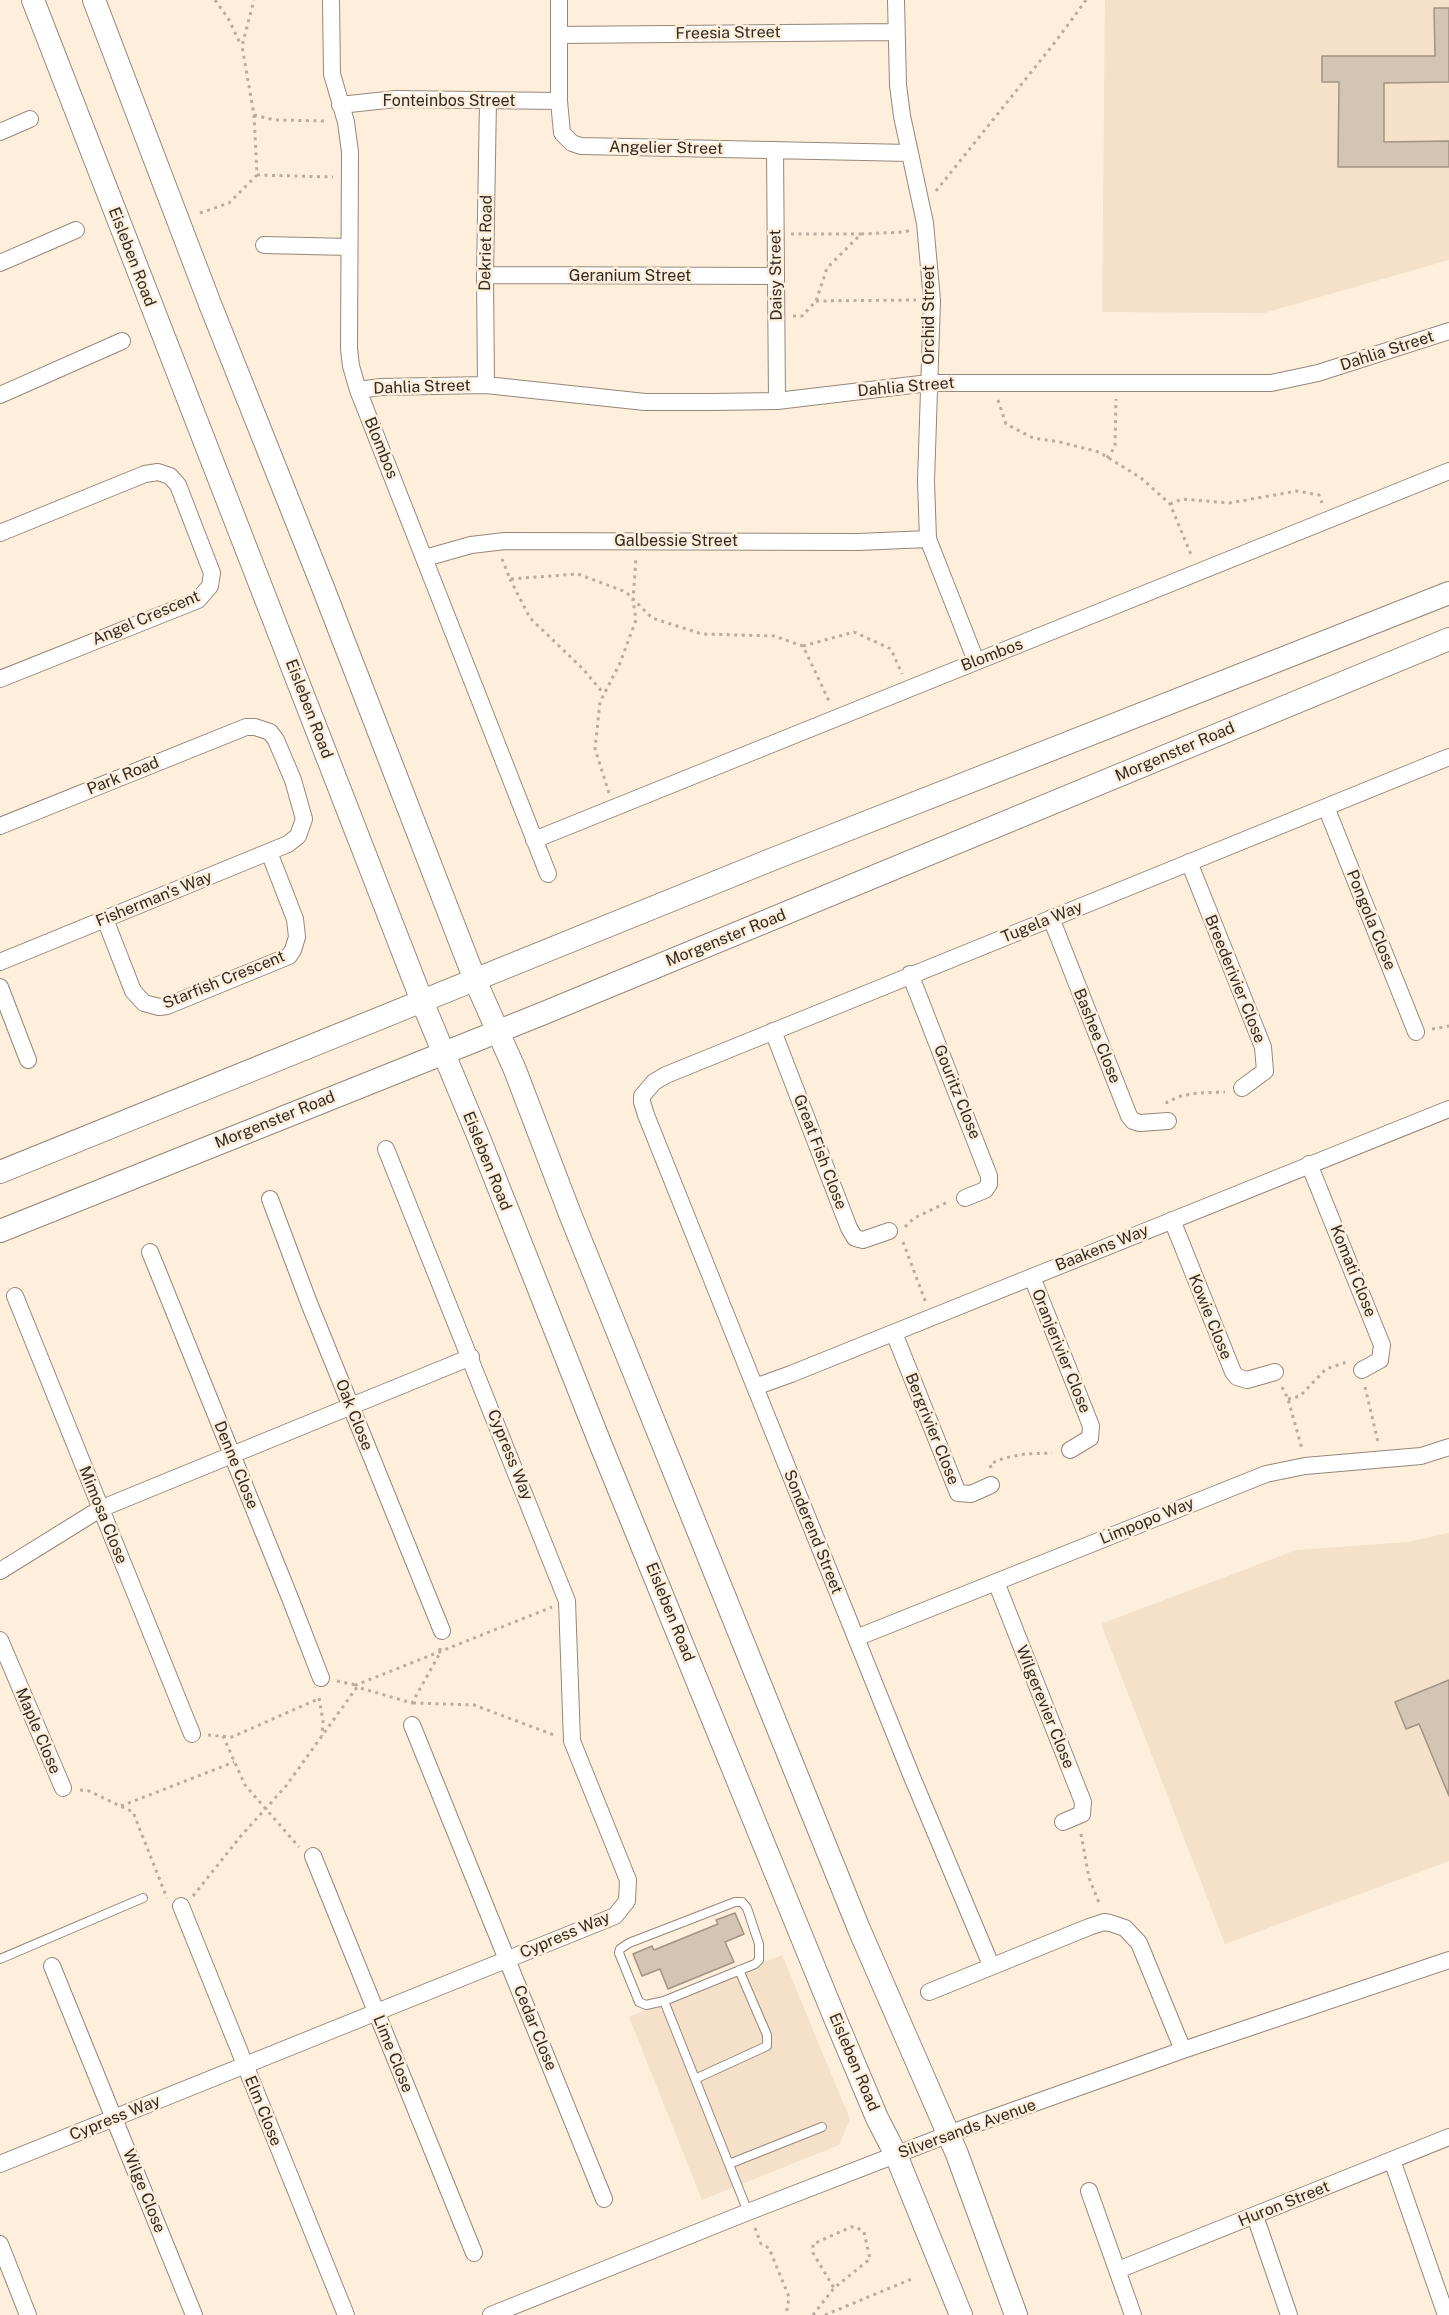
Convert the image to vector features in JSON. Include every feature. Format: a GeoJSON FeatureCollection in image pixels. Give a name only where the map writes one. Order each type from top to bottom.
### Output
{"type":"FeatureCollection","features":[{"type":"Feature","properties":{"kind":"main road","name":"Eisleben Road"},"geometry":{"type":"LineString","coordinates":[[33,0],[422,1001],[832,2011],[877,2118],[896,2155],[961,2315]]}},
{"type":"Feature","properties":{"kind":"main road"},"geometry":{"type":"LineString","coordinates":[[94,0],[475,980],[496,1032],[515,1070],[570,1214],[859,1929],[948,2134],[1016,2315]]}},
{"type":"Feature","properties":{"kind":"main road"},"geometry":{"type":"LineString","coordinates":[[0,1172],[773,859],[1449,593]]}},
{"type":"Feature","properties":{"kind":"main road","name":"Morgenster Road"},"geometry":{"type":"LineString","coordinates":[[0,1231],[496,1032],[1449,639]]}},
{"type":"Feature","properties":{"kind":"street","name":"Blombos"},"geometry":{"type":"LineString","coordinates":[[331,0],[332,74],[346,122],[350,152],[350,349],[358,390],[548,874]]}},
{"type":"Feature","properties":{"kind":"street","name":"Angelier Street"},"geometry":{"type":"LineString","coordinates":[[559,0],[559,101],[564,137],[569,142],[581,146],[909,153]]}},
{"type":"Feature","properties":{"kind":"street","name":"Orchid Street"},"geometry":{"type":"LineString","coordinates":[[896,0],[898,85],[909,153],[925,223],[932,300],[926,481],[928,539],[976,661]]}},
{"type":"Feature","properties":{"kind":"street","name":"Freesia Street"},"geometry":{"type":"LineString","coordinates":[[559,35],[896,32]]}},
{"type":"Feature","properties":{"kind":"street","name":"Fonteinbos Street"},"geometry":{"type":"LineString","coordinates":[[340,105],[396,99],[559,101]]}},
{"type":"Feature","properties":{"kind":"street","name":"Dekriet Road"},"geometry":{"type":"LineString","coordinates":[[486,385],[484,275],[488,100]]}},
{"type":"Feature","properties":{"kind":"street"},"geometry":{"type":"LineString","coordinates":[[0,132],[30,119]]}},
{"type":"Feature","properties":{"kind":"street","name":"Daisy Street"},"geometry":{"type":"LineString","coordinates":[[775,150],[777,401]]}},
{"type":"Feature","properties":{"kind":"street"},"geometry":{"type":"LineString","coordinates":[[0,263],[76,230]]}},
{"type":"Feature","properties":{"kind":"street"},"geometry":{"type":"LineString","coordinates":[[264,244],[350,247]]}},
{"type":"Feature","properties":{"kind":"street","name":"Geranium Street"},"geometry":{"type":"LineString","coordinates":[[484,275],[776,276]]}},
{"type":"Feature","properties":{"kind":"street","name":"Dahlia Street"},"geometry":{"type":"LineString","coordinates":[[358,390],[381,387],[486,385],[645,402],[777,401],[929,383],[1254,384],[1290,380],[1318,373],[1449,331]]}},
{"type":"Feature","properties":{"kind":"street"},"geometry":{"type":"LineString","coordinates":[[0,395],[122,341]]}},
{"type":"Feature","properties":{"kind":"street","name":"Blombos"},"geometry":{"type":"LineString","coordinates":[[534,840],[1449,471]]}},
{"type":"Feature","properties":{"kind":"street","name":"Angel Crescent"},"geometry":{"type":"LineString","coordinates":[[0,533],[145,474],[158,472],[170,476],[178,485],[212,573],[210,586],[198,600],[0,679]]}},
{"type":"Feature","properties":{"kind":"street","name":"Galbessie Street"},"geometry":{"type":"LineString","coordinates":[[425,558],[495,541],[858,542],[928,539]]}},
{"type":"Feature","properties":{"kind":"street","name":"Park Road"},"geometry":{"type":"LineString","coordinates":[[0,826],[246,727],[263,728],[276,740],[302,809],[304,819],[302,830]]}},
{"type":"Feature","properties":{"kind":"street","name":"Tugela Way"},"geometry":{"type":"LineString","coordinates":[[642,1096],[654,1082],[666,1075],[773,1030],[1449,757]]}},
{"type":"Feature","properties":{"kind":"street","name":"Pongola Close"},"geometry":{"type":"LineString","coordinates":[[1326,807],[1416,1032]]}},
{"type":"Feature","properties":{"kind":"street","name":"Fisherman's Way"},"geometry":{"type":"LineString","coordinates":[[0,962],[288,844],[302,830]]}},
{"type":"Feature","properties":{"kind":"street","name":"Starfish Crescent"},"geometry":{"type":"LineString","coordinates":[[105,919],[133,992],[144,1003],[159,1007],[167,1006],[289,956],[293,950],[297,938],[296,920],[269,852]]}},
{"type":"Feature","properties":{"kind":"street","name":"Breederivier Close"},"geometry":{"type":"LineString","coordinates":[[1189,862],[1263,1047],[1265,1071],[1242,1088]]}},
{"type":"Feature","properties":{"kind":"street","name":"Bashee Close"},"geometry":{"type":"LineString","coordinates":[[1051,918],[1129,1116],[1140,1123],[1168,1121]]}},
{"type":"Feature","properties":{"kind":"street","name":"Gouritz Close"},"geometry":{"type":"LineString","coordinates":[[910,974],[989,1176],[989,1184],[985,1190],[964,1198]]}},
{"type":"Feature","properties":{"kind":"street"},"geometry":{"type":"LineString","coordinates":[[0,987],[28,1060]]}},
{"type":"Feature","properties":{"kind":"street","name":"Great Fish Close"},"geometry":{"type":"LineString","coordinates":[[773,1030],[849,1228],[855,1238],[863,1240],[889,1231]]}},
{"type":"Feature","properties":{"kind":"street","name":"Sonderend Street"},"geometry":{"type":"LineString","coordinates":[[642,1096],[646,1115],[754,1387],[991,1965]]}},
{"type":"Feature","properties":{"kind":"street","name":"Baakens Way"},"geometry":{"type":"LineString","coordinates":[[754,1387],[894,1333],[1309,1164],[1448,1111]]}},
{"type":"Feature","properties":{"kind":"street","name":"Cypress Way"},"geometry":{"type":"LineString","coordinates":[[0,2164],[615,1916],[627,1901],[628,1880],[572,1742],[567,1601],[386,1149]]}},
{"type":"Feature","properties":{"kind":"street","name":"Komati Close"},"geometry":{"type":"LineString","coordinates":[[1309,1164],[1382,1345],[1383,1356],[1380,1360],[1362,1370]]}},
{"type":"Feature","properties":{"kind":"street","name":"Oak Close"},"geometry":{"type":"LineString","coordinates":[[270,1199],[442,1631]]}},
{"type":"Feature","properties":{"kind":"street","name":"Kowie Close"},"geometry":{"type":"LineString","coordinates":[[1172,1220],[1233,1372],[1237,1377],[1247,1380],[1275,1372]]}},
{"type":"Feature","properties":{"kind":"street","name":"Denne Close"},"geometry":{"type":"LineString","coordinates":[[150,1252],[321,1678]]}},
{"type":"Feature","properties":{"kind":"street","name":"Oranjerivier Close"},"geometry":{"type":"LineString","coordinates":[[1032,1277],[1091,1426],[1090,1438],[1070,1450]]}},
{"type":"Feature","properties":{"kind":"street","name":"Mimosa Close"},"geometry":{"type":"LineString","coordinates":[[15,1296],[192,1734]]}},
{"type":"Feature","properties":{"kind":"street","name":"Bergrivier Close"},"geometry":{"type":"LineString","coordinates":[[894,1333],[958,1493],[971,1494],[991,1485]]}},
{"type":"Feature","properties":{"kind":"street"},"geometry":{"type":"LineString","coordinates":[[0,1571],[100,1509],[471,1357]]}},
{"type":"Feature","properties":{"kind":"street","name":"Limpopo Way"},"geometry":{"type":"LineString","coordinates":[[856,1638],[1266,1474],[1305,1466],[1432,1454],[1449,1447]]}},
{"type":"Feature","properties":{"kind":"street","name":"Wilgerevier Close"},"geometry":{"type":"LineString","coordinates":[[996,1582],[1080,1794],[1084,1809],[1070,1820]]}},
{"type":"Feature","properties":{"kind":"street","name":"Maple Close"},"geometry":{"type":"LineString","coordinates":[[0,1640],[63,1788]]}},
{"type":"Feature","properties":{"kind":"street","name":"Cedar Close"},"geometry":{"type":"LineString","coordinates":[[412,1725],[604,2199]]}},
{"type":"Feature","properties":{"kind":"street","name":"Lime Close"},"geometry":{"type":"LineString","coordinates":[[307,1853],[376,2013],[474,2253]]}},
{"type":"Feature","properties":{"kind":"street","name":"Elm Close"},"geometry":{"type":"LineString","coordinates":[[175,1904],[245,2066],[346,2315]]}},
{"type":"Feature","properties":{"kind":"street"},"geometry":{"type":"LineString","coordinates":[[929,1992],[991,1965],[1104,1922],[1125,1928],[1139,1943],[1183,2050]]}},
{"type":"Feature","properties":{"kind":"street","name":"Silversands Avenue"},"geometry":{"type":"LineString","coordinates":[[492,2315],[750,2217],[948,2134],[1183,2050],[1449,1960]]}},
{"type":"Feature","properties":{"kind":"street","name":"Wilge Close"},"geometry":{"type":"LineString","coordinates":[[52,1966],[194,2315]]}},
{"type":"Feature","properties":{"kind":"street","name":"Huron Street"},"geometry":{"type":"LineString","coordinates":[[1118,2270],[1449,2137]]}},
{"type":"Feature","properties":{"kind":"street"},"geometry":{"type":"LineString","coordinates":[[1392,2160],[1446,2315]]}},
{"type":"Feature","properties":{"kind":"street"},"geometry":{"type":"LineString","coordinates":[[1089,2191],[1133,2315]]}},
{"type":"Feature","properties":{"kind":"street"},"geometry":{"type":"LineString","coordinates":[[1255,2216],[1289,2315]]}},
{"type":"Feature","properties":{"kind":"street"},"geometry":{"type":"LineString","coordinates":[[0,2244],[28,2315]]}},
{"type":"Feature","properties":{"kind":"lane"},"geometry":{"type":"LineString","coordinates":[[0,1959],[143,1898]]}},
{"type":"Feature","properties":{"kind":"lane"},"geometry":{"type":"LineString","coordinates":[[739,1901],[744,1904],[761,1952],[759,1960],[664,2001],[646,2005],[639,2002],[619,1953],[620,1949],[629,1943],[739,1901]]}},
{"type":"Feature","properties":{"kind":"lane"},"geometry":{"type":"LineString","coordinates":[[695,2079],[767,2046],[767,2035],[739,1970]]}},
{"type":"Feature","properties":{"kind":"lane"},"geometry":{"type":"LineString","coordinates":[[664,2001],[750,2217]]}},
{"type":"Feature","properties":{"kind":"lane"},"geometry":{"type":"LineString","coordinates":[[729,2164],[822,2127]]}},
{"type":"Feature","properties":{"kind":"path"},"geometry":{"type":"LineString","coordinates":[[215,0],[228,18],[242,46],[254,115],[257,175]]}},
{"type":"Feature","properties":{"kind":"path"},"geometry":{"type":"LineString","coordinates":[[242,46],[254,0]]}},
{"type":"Feature","properties":{"kind":"path"},"geometry":{"type":"LineString","coordinates":[[919,192],[936,191],[1086,0]]}},
{"type":"Feature","properties":{"kind":"path"},"geometry":{"type":"LineString","coordinates":[[254,115],[275,120],[346,122]]}},
{"type":"Feature","properties":{"kind":"path"},"geometry":{"type":"LineString","coordinates":[[200,213],[229,203],[257,175],[338,177]]}},
{"type":"Feature","properties":{"kind":"path"},"geometry":{"type":"LineString","coordinates":[[775,235],[905,232],[925,223]]}},
{"type":"Feature","properties":{"kind":"path"},"geometry":{"type":"LineString","coordinates":[[776,316],[802,316],[816,301],[827,268],[861,234]]}},
{"type":"Feature","properties":{"kind":"path"},"geometry":{"type":"LineString","coordinates":[[816,301],[932,300]]}},
{"type":"Feature","properties":{"kind":"path"},"geometry":{"type":"LineString","coordinates":[[994,382],[1006,424],[1033,438],[1099,452],[1141,478],[1170,504],[1198,573]]}},
{"type":"Feature","properties":{"kind":"path"},"geometry":{"type":"LineString","coordinates":[[1107,458],[1115,447],[1116,382]]}},
{"type":"Feature","properties":{"kind":"path"},"geometry":{"type":"LineString","coordinates":[[1170,504],[1182,499],[1229,503],[1297,491],[1319,495],[1330,520]]}},
{"type":"Feature","properties":{"kind":"path"},"geometry":{"type":"LineString","coordinates":[[495,541],[510,579],[530,618],[582,668],[604,694]]}},
{"type":"Feature","properties":{"kind":"path"},"geometry":{"type":"LineString","coordinates":[[613,807],[595,749],[600,702],[620,663],[636,620],[633,600],[637,541]]}},
{"type":"Feature","properties":{"kind":"path"},"geometry":{"type":"LineString","coordinates":[[510,579],[578,574],[626,592],[652,618],[702,634],[774,636],[803,646],[854,632],[891,649],[908,688]]}},
{"type":"Feature","properties":{"kind":"path"},"geometry":{"type":"LineString","coordinates":[[803,646],[830,703],[841,717]]}},
{"type":"Feature","properties":{"kind":"path"},"geometry":{"type":"LineString","coordinates":[[1168,1121],[1167,1102],[1198,1093],[1234,1092],[1242,1088]]}},
{"type":"Feature","properties":{"kind":"path"},"geometry":{"type":"LineString","coordinates":[[933,1317],[902,1239],[904,1228],[921,1214],[955,1199],[964,1198]]}},
{"type":"Feature","properties":{"kind":"path"},"geometry":{"type":"LineString","coordinates":[[1288,1399],[1300,1396],[1326,1369],[1347,1361],[1352,1373],[1362,1370],[1382,1459]]}},
{"type":"Feature","properties":{"kind":"path"},"geometry":{"type":"LineString","coordinates":[[1275,1372],[1288,1399],[1305,1466]]}},
{"type":"Feature","properties":{"kind":"path"},"geometry":{"type":"LineString","coordinates":[[991,1485],[997,1483],[990,1464],[1004,1458],[1025,1454],[1070,1450]]}},
{"type":"Feature","properties":{"kind":"path"},"geometry":{"type":"LineString","coordinates":[[199,1891],[240,1837],[286,1786],[357,1687],[356,1685],[567,1601]]}},
{"type":"Feature","properties":{"kind":"path"},"geometry":{"type":"LineString","coordinates":[[412,1703],[440,1653]]}},
{"type":"Feature","properties":{"kind":"path"},"geometry":{"type":"LineString","coordinates":[[357,1687],[412,1703],[474,1706],[572,1742]]}},
{"type":"Feature","properties":{"kind":"path"},"geometry":{"type":"LineString","coordinates":[[307,1853],[265,1810],[245,1785],[223,1736],[232,1737],[318,1699],[323,1721],[322,1737]]}},
{"type":"Feature","properties":{"kind":"path"},"geometry":{"type":"LineString","coordinates":[[121,1806],[234,1762]]}},
{"type":"Feature","properties":{"kind":"path"},"geometry":{"type":"LineString","coordinates":[[89,1791],[133,1812],[175,1904]]}},
{"type":"Feature","properties":{"kind":"path"},"geometry":{"type":"LineString","coordinates":[[1070,1820],[1104,1922]]}},
{"type":"Feature","properties":{"kind":"path"},"geometry":{"type":"LineString","coordinates":[[750,2217],[762,2244],[769,2248],[789,2297],[788,2315]]}},
{"type":"Feature","properties":{"kind":"path"},"geometry":{"type":"LineString","coordinates":[[813,2315],[834,2288],[870,2259],[864,2232],[856,2227],[851,2227],[813,2244],[813,2253],[834,2288]]}},
{"type":"Feature","properties":{"kind":"path"},"geometry":{"type":"LineString","coordinates":[[825,2315],[914,2278]]}},
{"type":"Feature","properties":{"kind":"shaded area"},"geometry":{"type":"Polygon","coordinates":[[[1105,0],[1449,0],[1449,260],[1264,313],[1102,312],[1105,0]]]}},
{"type":"Feature","properties":{"kind":"shaded area"},"geometry":{"type":"Polygon","coordinates":[[[1449,1533],[1449,1861],[1225,1944],[1101,1624],[1296,1550],[1408,1542],[1449,1533]]]}},
{"type":"Feature","properties":{"kind":"shaded area"},"geometry":{"type":"Polygon","coordinates":[[[782,1955],[850,2119],[839,2145],[702,2200],[629,2017],[782,1955]]]}},
{"type":"Feature","properties":{"kind":"building"},"geometry":{"type":"Polygon","coordinates":[[[1434,8],[1449,8],[1449,82],[1384,83],[1384,142],[1449,141],[1449,167],[1338,167],[1339,82],[1322,82],[1322,56],[1435,56],[1434,8]]]}},
{"type":"Feature","properties":{"kind":"building"},"geometry":{"type":"Polygon","coordinates":[[[1449,1680],[1449,1796],[1419,1724],[1406,1729],[1395,1702],[1449,1680]]]}},
{"type":"Feature","properties":{"kind":"building"},"geometry":{"type":"Polygon","coordinates":[[[735,1913],[744,1934],[725,1942],[734,1962],[668,1989],[660,1969],[642,1976],[633,1954],[652,1946],[654,1950],[718,1924],[716,1920],[735,1913]]]}}]}
